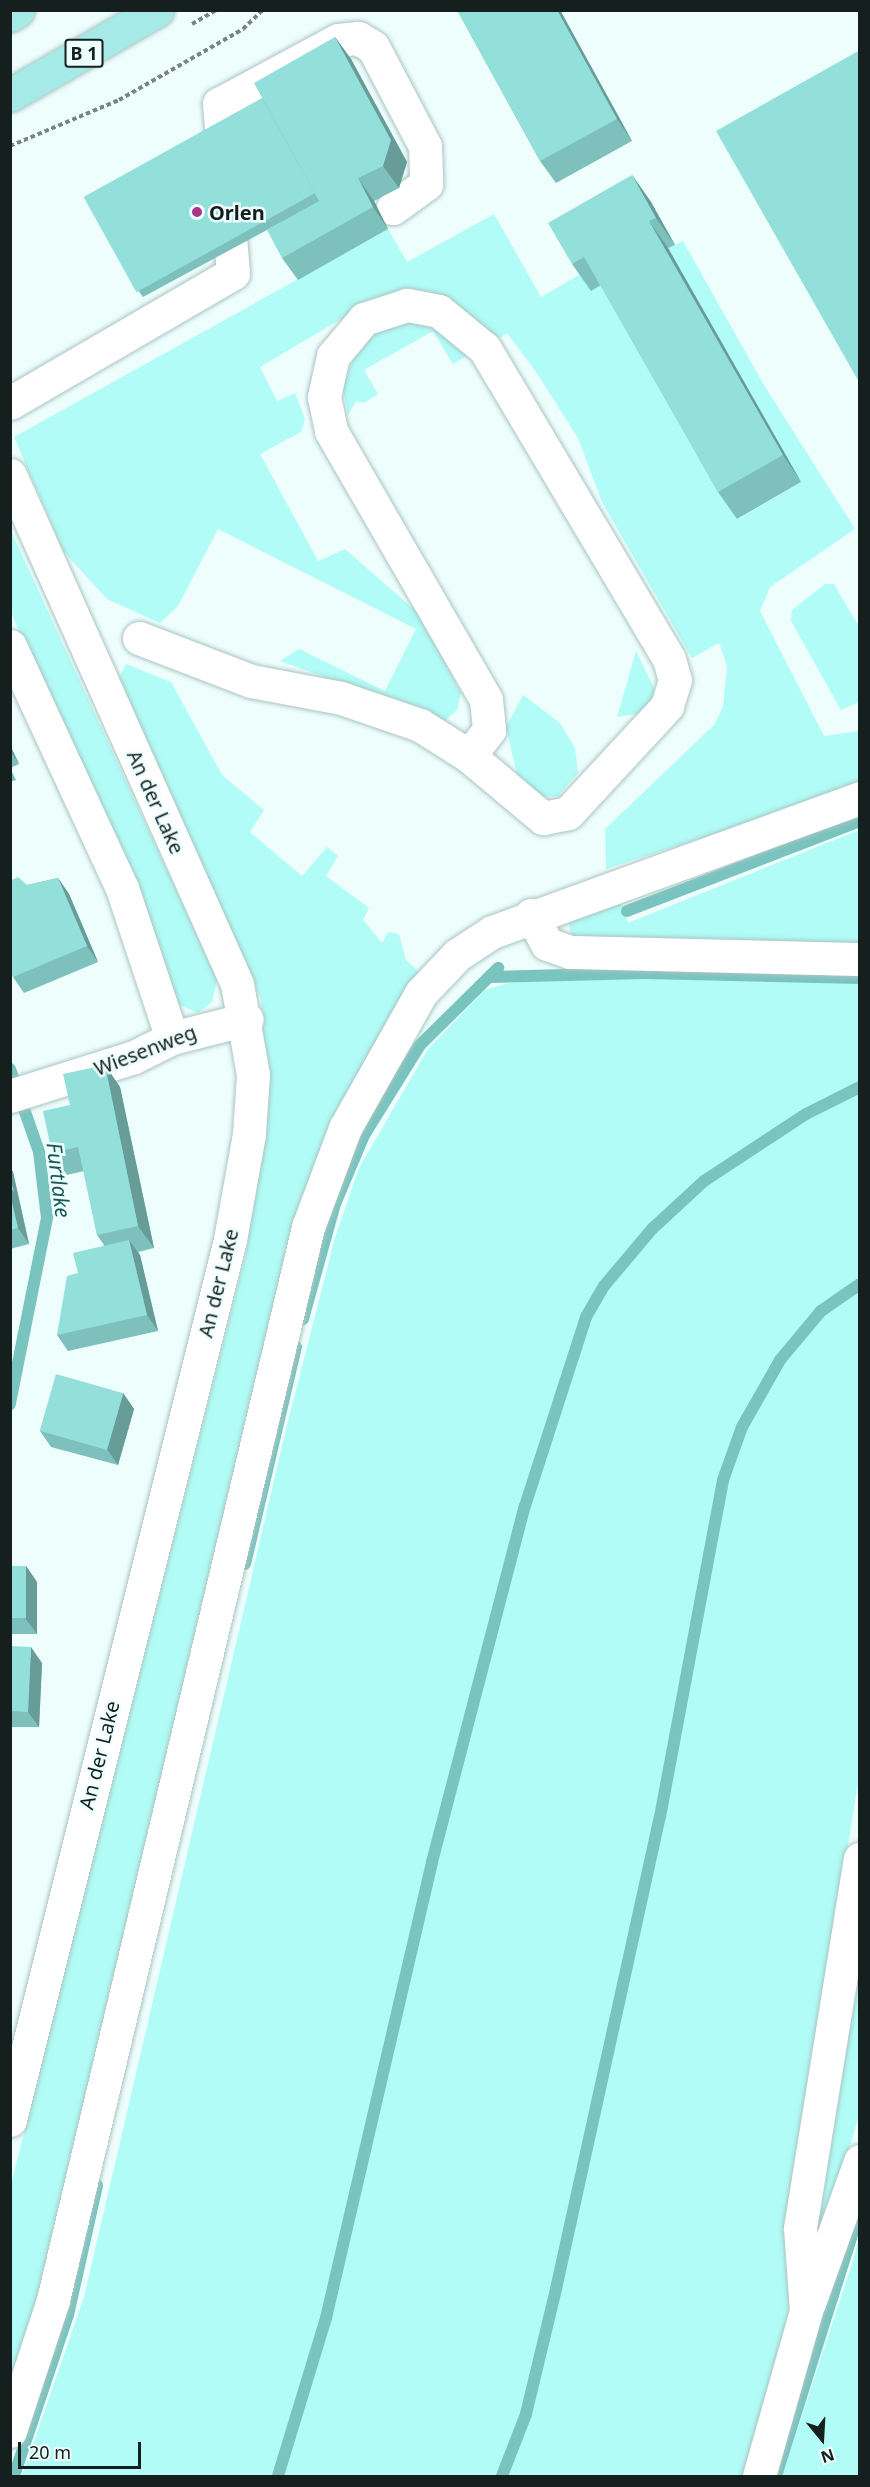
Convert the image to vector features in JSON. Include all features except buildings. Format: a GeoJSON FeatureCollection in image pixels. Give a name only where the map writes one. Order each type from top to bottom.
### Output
{"type":"FeatureCollection","features":[{"type":"Feature","properties":{"kind":"main road"},"geometry":{"type":"LineString","coordinates":[[10,15],[18,10]]}},
{"type":"Feature","properties":{"kind":"main road","name":"B 1"},"geometry":{"type":"LineString","coordinates":[[10,95],[157,10]]}},
{"type":"Feature","properties":{"kind":"street"},"geometry":{"type":"LineString","coordinates":[[10,403],[232,273],[219,104],[338,40],[358,38],[373,47],[425,146],[426,184],[393,208]]}},
{"type":"Feature","properties":{"kind":"street"},"geometry":{"type":"LineString","coordinates":[[139,638],[250,681],[362,704],[420,725],[469,756],[534,815],[561,816],[667,706],[675,680],[669,659],[484,348],[439,311],[407,305],[364,319],[341,342],[325,384],[326,415],[486,700],[489,730],[469,756]]}},
{"type":"Feature","properties":{"kind":"street","name":"An der Lake"},"geometry":{"type":"LineString","coordinates":[[10,475],[237,984],[247,1019],[253,1075],[249,1134],[230,1240],[10,2120]]}},
{"type":"Feature","properties":{"kind":"street"},"geometry":{"type":"LineString","coordinates":[[10,646],[122,888],[172,1038]]}},
{"type":"Feature","properties":{"kind":"street"},"geometry":{"type":"LineString","coordinates":[[10,2431],[53,2300],[308,1227],[324,1178],[356,1107],[421,993],[457,955],[531,915],[860,798]]}},
{"type":"Feature","properties":{"kind":"street"},"geometry":{"type":"LineString","coordinates":[[531,915],[547,944],[570,952],[860,959]]}},
{"type":"Feature","properties":{"kind":"street","name":"Wiesenweg"},"geometry":{"type":"LineString","coordinates":[[10,1096],[134,1057],[172,1038],[247,1019]]}},
{"type":"Feature","properties":{"kind":"street"},"geometry":{"type":"LineString","coordinates":[[806,2311],[800,2228],[860,1859]]}},
{"type":"Feature","properties":{"kind":"street"},"geometry":{"type":"LineString","coordinates":[[759,2476],[806,2311],[860,2161]]}},
{"type":"Feature","properties":{"kind":"path"},"geometry":{"type":"LineString","coordinates":[[10,146],[119,100],[243,29],[263,10]]}},
{"type":"Feature","properties":{"kind":"shaded area"},"geometry":{"type":"Polygon","coordinates":[[[494,214],[541,297],[581,274],[603,284],[738,519],[801,482],[668,248],[683,241],[764,385],[855,529],[770,587],[760,611],[824,736],[859,731],[859,787],[606,869],[605,829],[714,725],[723,707],[727,666],[719,643],[692,658],[602,502],[578,438],[536,372],[507,333],[493,342],[459,307],[358,309],[260,367],[277,401],[295,393],[305,419],[301,432],[260,454],[318,561],[345,549],[417,612],[461,693],[457,710],[445,721],[280,661],[299,649],[385,691],[416,629],[218,529],[178,606],[160,623],[107,599],[64,552],[14,437],[388,229],[407,262],[494,214]]]}},
{"type":"Feature","properties":{"kind":"shaded area"},"geometry":{"type":"Polygon","coordinates":[[[400,321],[427,322],[471,353],[453,364],[433,331],[364,370],[378,394],[364,403],[356,401],[348,415],[343,389],[356,350],[375,331],[400,321]]]}},
{"type":"Feature","properties":{"kind":"shaded area"},"geometry":{"type":"Polygon","coordinates":[[[10,529],[217,979],[212,1002],[198,1013],[173,1002],[11,612],[10,529]]]}},
{"type":"Feature","properties":{"kind":"shaded area"},"geometry":{"type":"Polygon","coordinates":[[[825,584],[834,584],[859,627],[859,702],[841,710],[791,621],[792,610],[825,584]]]}},
{"type":"Feature","properties":{"kind":"shaded area"},"geometry":{"type":"Polygon","coordinates":[[[636,651],[658,696],[642,713],[617,717],[636,651]]]}},
{"type":"Feature","properties":{"kind":"shaded area"},"geometry":{"type":"Polygon","coordinates":[[[126,664],[171,682],[222,775],[264,810],[250,832],[302,876],[327,847],[338,856],[326,876],[369,908],[363,920],[382,943],[388,932],[399,934],[406,960],[419,972],[262,1351],[55,2232],[11,2392],[11,2185],[246,1253],[267,1104],[261,999],[119,678],[126,664]]]}},
{"type":"Feature","properties":{"kind":"shaded area"},"geometry":{"type":"Polygon","coordinates":[[[523,695],[560,723],[575,748],[578,773],[558,796],[543,797],[518,779],[506,727],[523,695]]]}},
{"type":"Feature","properties":{"kind":"shaded area"},"geometry":{"type":"Polygon","coordinates":[[[859,830],[859,948],[573,940],[565,911],[619,895],[628,923],[859,830]]]}},
{"type":"Feature","properties":{"kind":"shaded area"},"geometry":{"type":"Polygon","coordinates":[[[522,979],[859,980],[859,1777],[804,2117],[787,2322],[745,2476],[22,2476],[84,2297],[285,1433],[335,1238],[359,1168],[428,1049],[485,990],[522,979]]]}},
{"type":"Feature","properties":{"kind":"shaded area"},"geometry":{"type":"Polygon","coordinates":[[[859,1974],[859,2116],[823,2234],[817,2239],[816,2196],[823,2194],[859,1974]]]}},
{"type":"Feature","properties":{"kind":"shaded area"},"geometry":{"type":"Polygon","coordinates":[[[859,2238],[859,2476],[782,2476],[852,2264],[859,2238]]]}},
{"type":"Feature","properties":{"kind":"waterway"},"geometry":{"type":"LineString","coordinates":[[627,911],[860,821]]}},
{"type":"Feature","properties":{"kind":"waterway"},"geometry":{"type":"LineString","coordinates":[[303,1319],[335,1204],[364,1135],[420,1045],[498,968]]}},
{"type":"Feature","properties":{"kind":"waterway"},"geometry":{"type":"LineString","coordinates":[[489,977],[645,973],[860,978]]}},
{"type":"Feature","properties":{"kind":"waterway","name":"Furtlake"},"geometry":{"type":"LineString","coordinates":[[10,1069],[39,1152],[47,1218],[10,1404]]}},
{"type":"Feature","properties":{"kind":"waterway"},"geometry":{"type":"LineString","coordinates":[[278,2476],[326,2318],[432,1862],[525,1506],[586,1317],[604,1286],[652,1229],[704,1181],[806,1114],[860,1087]]}},
{"type":"Feature","properties":{"kind":"waterway"},"geometry":{"type":"LineString","coordinates":[[502,2476],[526,2414],[556,2289],[660,1817],[723,1480],[742,1427],[780,1360],[821,1311],[860,1284]]}},
{"type":"Feature","properties":{"kind":"waterway"},"geometry":{"type":"LineString","coordinates":[[245,1564],[296,1347]]}},
{"type":"Feature","properties":{"kind":"waterway"},"geometry":{"type":"LineString","coordinates":[[14,2476],[68,2315],[97,2185]]}},
{"type":"Feature","properties":{"kind":"waterway"},"geometry":{"type":"LineString","coordinates":[[776,2476],[860,2210]]}},
{"type":"Feature","properties":{"kind":"place","name":"Orlen"},"geometry":{"type":"Point","coordinates":[197,212]}}]}
